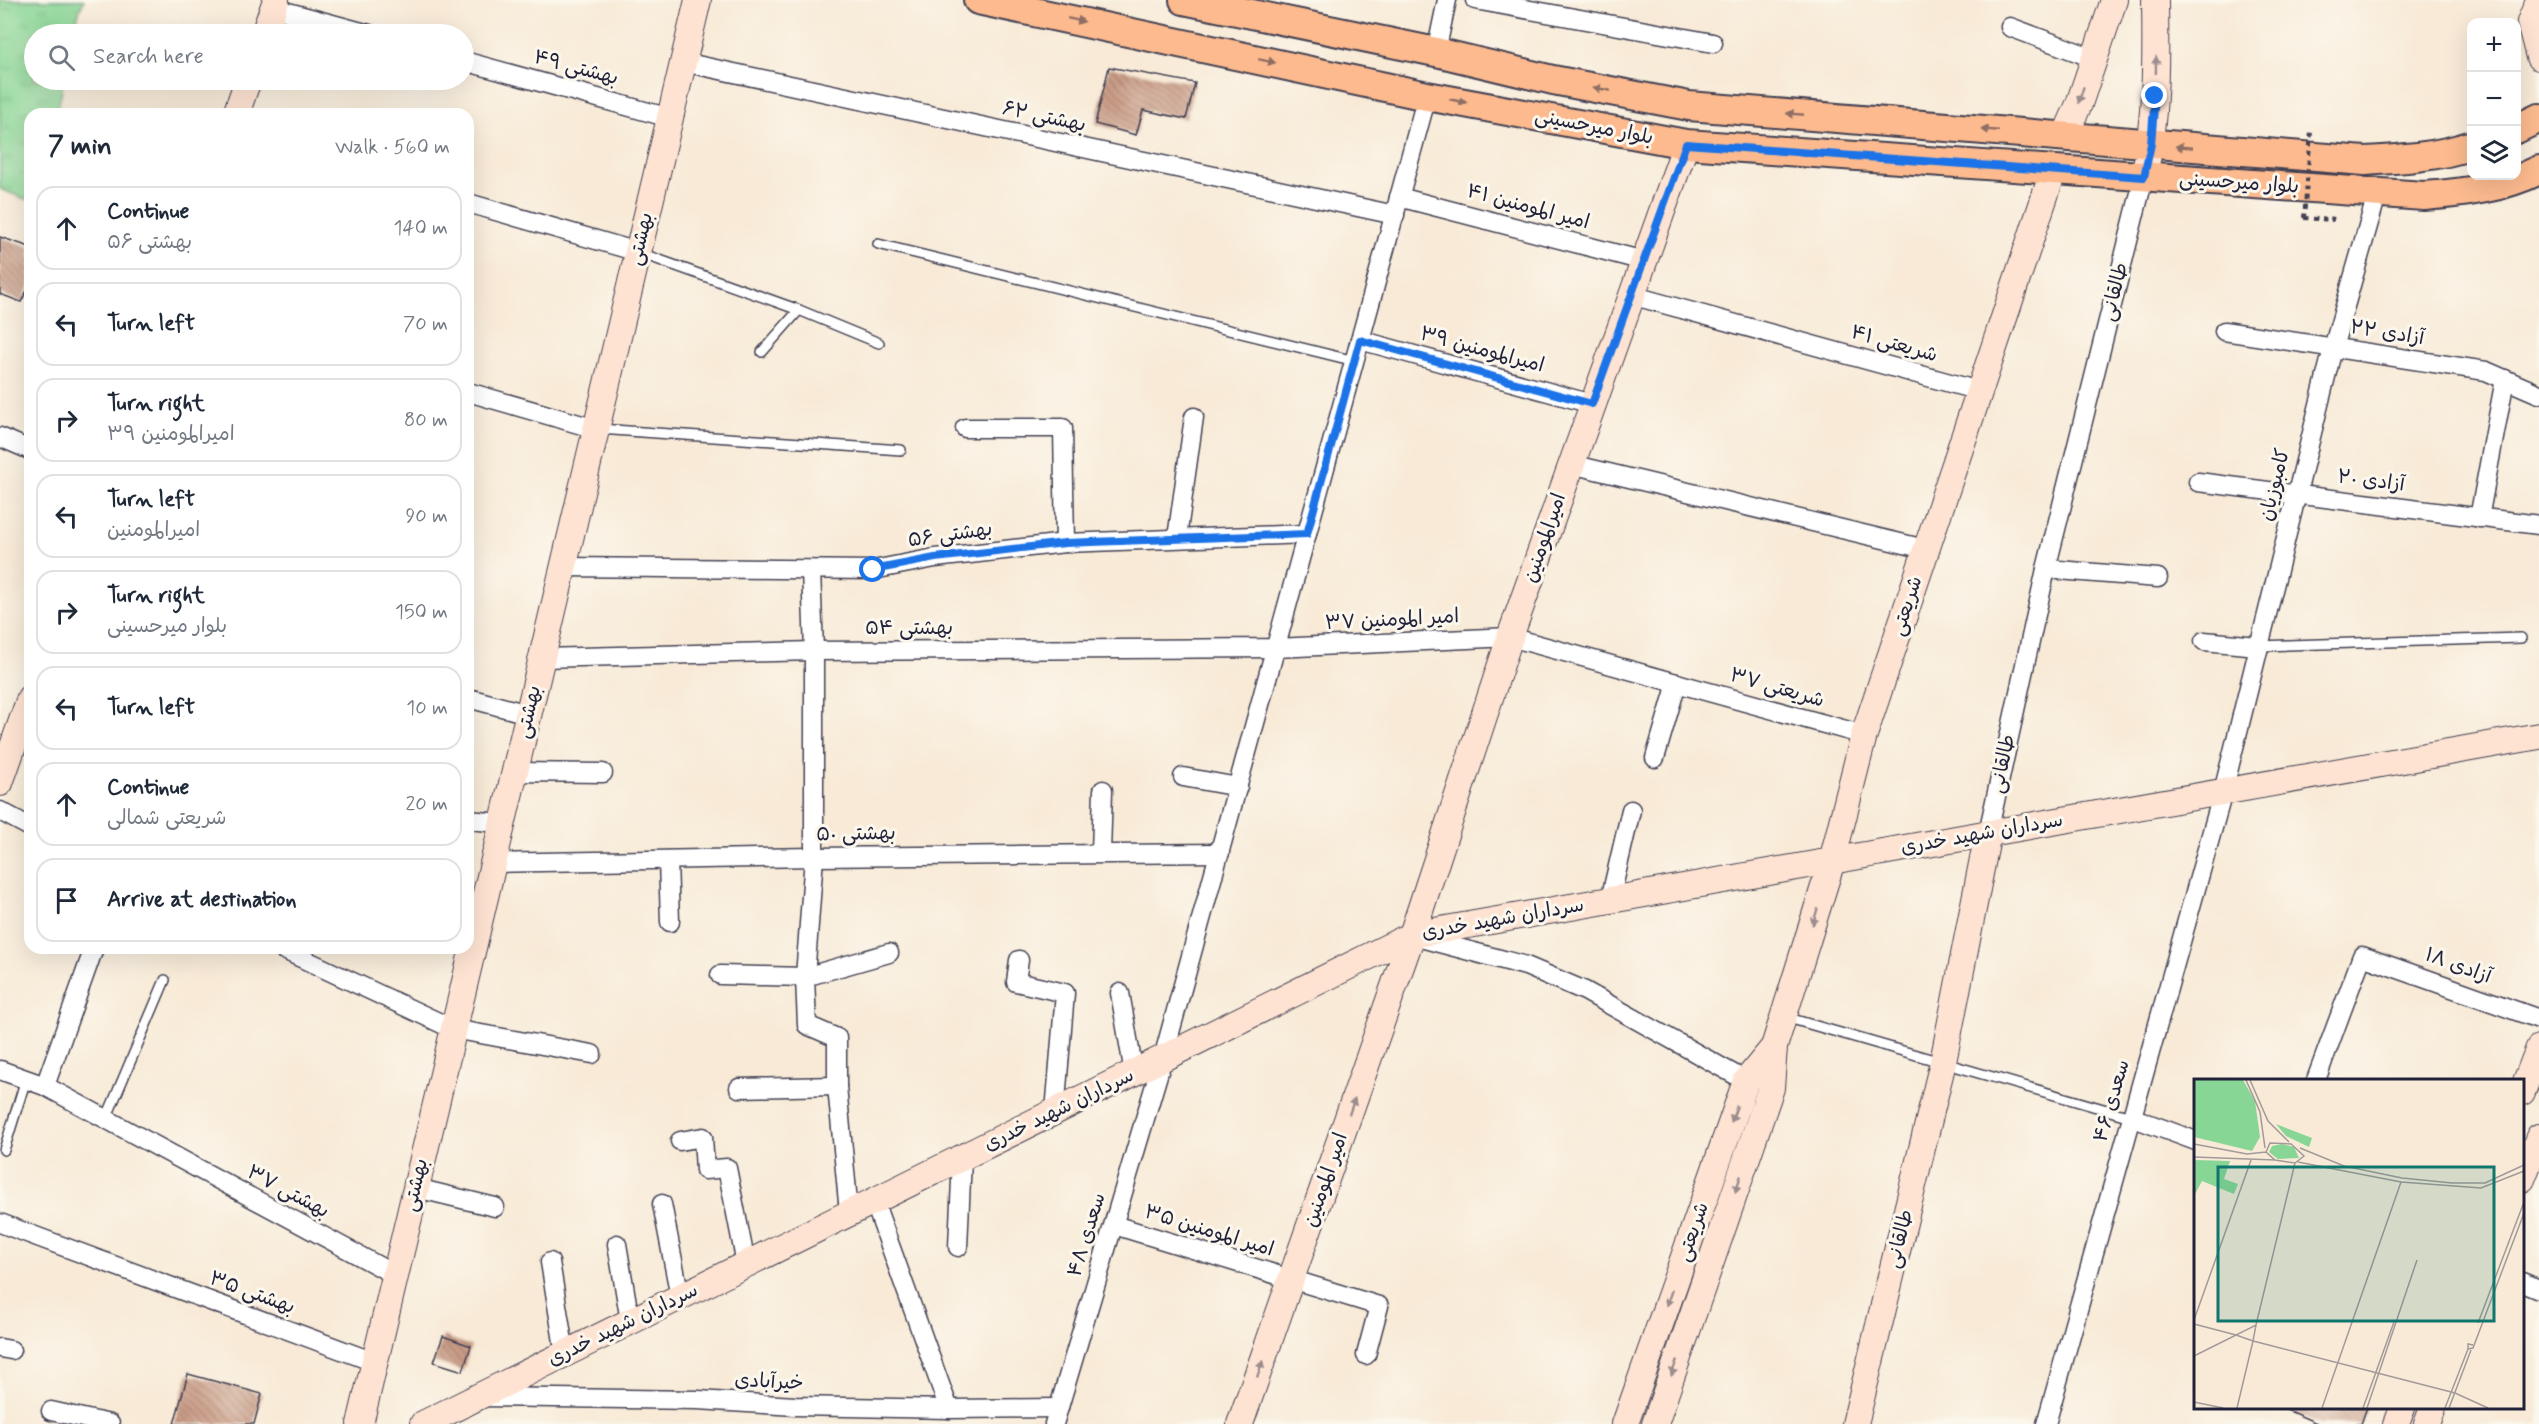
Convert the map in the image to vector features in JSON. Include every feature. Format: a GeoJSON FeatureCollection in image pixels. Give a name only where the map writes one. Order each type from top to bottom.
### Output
{"type":"FeatureCollection","features":[{"type":"Feature","properties":{"kind":"main road","name":"بهشتی"},"geometry":{"type":"LineString","coordinates":[[474,942],[698,0]]}},
{"type":"Feature","properties":{"kind":"main road","name":"بلوار میرحسینی"},"geometry":{"type":"LineString","coordinates":[[978,0],[1427,96],[1686,144],[2424,196],[2456,193],[2519,180],[2539,170]]}},
{"type":"Feature","properties":{"kind":"main road","name":"بلوار میرحسینی"},"geometry":{"type":"LineString","coordinates":[[1184,0],[1436,52],[1552,80],[1689,106],[2365,161],[2404,159],[2467,147]]}},
{"type":"Feature","properties":{"kind":"main road"},"geometry":{"type":"LineString","coordinates":[[2065,136],[2079,104],[2114,0]]}},
{"type":"Feature","properties":{"kind":"main road"},"geometry":{"type":"LineString","coordinates":[[2144,177],[2151,144],[2156,66],[2155,0]]}},
{"type":"Feature","properties":{"kind":"main road"},"geometry":{"type":"LineString","coordinates":[[2539,0],[2530,22],[2539,57]]}},
{"type":"Feature","properties":{"kind":"main road"},"geometry":{"type":"LineString","coordinates":[[268,24],[275,4]]}},
{"type":"Feature","properties":{"kind":"main road"},"geometry":{"type":"LineString","coordinates":[[238,108],[244,90]]}},
{"type":"Feature","properties":{"kind":"main road"},"geometry":{"type":"LineString","coordinates":[[2521,127],[2539,118]]}},
{"type":"Feature","properties":{"kind":"main road"},"geometry":{"type":"LineString","coordinates":[[2521,145],[2539,136]]}},
{"type":"Feature","properties":{"kind":"main road","name":"امیرالمومنین"},"geometry":{"type":"LineString","coordinates":[[1412,935],[1510,637],[1686,144]]}},
{"type":"Feature","properties":{"kind":"main road"},"geometry":{"type":"LineString","coordinates":[[2220,150],[2242,160],[2355,170],[2426,168],[2467,162]]}},
{"type":"Feature","properties":{"kind":"main road"},"geometry":{"type":"LineString","coordinates":[[2521,164],[2539,156]]}},
{"type":"Feature","properties":{"kind":"main road","name":"شریعتی"},"geometry":{"type":"LineString","coordinates":[[1655,1424],[1771,1088],[1774,1047],[1832,861],[1864,735],[2054,170]]}},
{"type":"Feature","properties":{"kind":"main road"},"geometry":{"type":"LineString","coordinates":[[2220,182],[2240,175],[2426,183],[2467,178]]}},
{"type":"Feature","properties":{"kind":"main road"},"geometry":{"type":"LineString","coordinates":[[1,774],[24,732]]}},
{"type":"Feature","properties":{"kind":"main road","name":"سرداران شهید خدری"},"geometry":{"type":"LineString","coordinates":[[423,1424],[1412,935],[2539,736]]}},
{"type":"Feature","properties":{"kind":"main road","name":"طالقانی"},"geometry":{"type":"LineString","coordinates":[[1856,1424],[1944,1062],[1988,833]]}},
{"type":"Feature","properties":{"kind":"main road","name":"امیر المومنین"},"geometry":{"type":"LineString","coordinates":[[1240,1424],[1412,935]]}},
{"type":"Feature","properties":{"kind":"main road","name":"بهشتی"},"geometry":{"type":"LineString","coordinates":[[360,1424],[471,954]]}},
{"type":"Feature","properties":{"kind":"main road","name":"شریعتی"},"geometry":{"type":"LineString","coordinates":[[1625,1424],[1746,1081],[1774,1047]]}},
{"type":"Feature","properties":{"kind":"main road"},"geometry":{"type":"LineString","coordinates":[[2524,1089],[2539,1048]]}},
{"type":"Feature","properties":{"kind":"main road"},"geometry":{"type":"LineString","coordinates":[[2524,1176],[2539,1137]]}},
{"type":"Feature","properties":{"kind":"main road"},"geometry":{"type":"LineString","coordinates":[[2396,1424],[2401,1409]]}},
{"type":"Feature","properties":{"kind":"main road"},"geometry":{"type":"LineString","coordinates":[[2427,1424],[2432,1409]]}},
{"type":"Feature","properties":{"kind":"street"},"geometry":{"type":"LineString","coordinates":[[1436,52],[1448,0]]}},
{"type":"Feature","properties":{"kind":"street"},"geometry":{"type":"LineString","coordinates":[[1475,0],[1713,43]]}},
{"type":"Feature","properties":{"kind":"street"},"geometry":{"type":"LineString","coordinates":[[275,4],[338,24]]}},
{"type":"Feature","properties":{"kind":"street"},"geometry":{"type":"LineString","coordinates":[[2010,27],[2093,58]]}},
{"type":"Feature","properties":{"kind":"street","name":"بهشتی ۶۲"},"geometry":{"type":"LineString","coordinates":[[683,62],[1395,215]]}},
{"type":"Feature","properties":{"kind":"street","name":"بهشتی ۴۹"},"geometry":{"type":"LineString","coordinates":[[474,64],[670,118]]}},
{"type":"Feature","properties":{"kind":"street","name":"سعدی ۴۸"},"geometry":{"type":"LineString","coordinates":[[1057,1416],[1163,1058],[1427,96]]}},
{"type":"Feature","properties":{"kind":"street","name":"طالقانی"},"geometry":{"type":"LineString","coordinates":[[1988,833],[2046,569],[2144,177]]}},
{"type":"Feature","properties":{"kind":"street","name":"کامبوزیان"},"geometry":{"type":"LineString","coordinates":[[2223,792],[2333,348],[2378,191]]}},
{"type":"Feature","properties":{"kind":"street","name":"امیر المومنین ۴۱"},"geometry":{"type":"LineString","coordinates":[[1399,197],[1644,261]]}},
{"type":"Feature","properties":{"kind":"street"},"geometry":{"type":"LineString","coordinates":[[474,205],[638,252]]}},
{"type":"Feature","properties":{"kind":"street","name":"شریعتی ۴۱"},"geometry":{"type":"LineString","coordinates":[[1632,295],[1979,391]]}},
{"type":"Feature","properties":{"kind":"street","name":"آزادی ۲۲"},"geometry":{"type":"LineString","coordinates":[[2224,332],[2486,371],[2539,393]]}},
{"type":"Feature","properties":{"kind":"street","name":"امیرالمومنین ۳۹"},"geometry":{"type":"LineString","coordinates":[[1360,340],[1592,404]]}},
{"type":"Feature","properties":{"kind":"street"},"geometry":{"type":"LineString","coordinates":[[2478,518],[2505,379]]}},
{"type":"Feature","properties":{"kind":"street"},"geometry":{"type":"LineString","coordinates":[[474,394],[596,429]]}},
{"type":"Feature","properties":{"kind":"street"},"geometry":{"type":"LineString","coordinates":[[1177,538],[1194,417]]}},
{"type":"Feature","properties":{"kind":"street"},"geometry":{"type":"LineString","coordinates":[[965,428],[1064,428],[1065,543]]}},
{"type":"Feature","properties":{"kind":"street"},"geometry":{"type":"LineString","coordinates":[[0,437],[24,447]]}},
{"type":"Feature","properties":{"kind":"street"},"geometry":{"type":"LineString","coordinates":[[1571,465],[1925,549]]}},
{"type":"Feature","properties":{"kind":"street","name":"آزادی ۲۰"},"geometry":{"type":"LineString","coordinates":[[2198,482],[2539,525]]}},
{"type":"Feature","properties":{"kind":"street","name":"بهشتی ۵۶"},"geometry":{"type":"LineString","coordinates":[[563,567],[873,570],[935,558],[1065,543],[1307,534]]}},
{"type":"Feature","properties":{"kind":"street"},"geometry":{"type":"LineString","coordinates":[[2046,569],[2158,578]]}},
{"type":"Feature","properties":{"kind":"street"},"geometry":{"type":"LineString","coordinates":[[811,570],[814,651],[814,857],[805,977],[807,1025],[837,1038],[837,1086],[849,1213]]}},
{"type":"Feature","properties":{"kind":"street","name":"امیر المومنین ۳۷"},"geometry":{"type":"LineString","coordinates":[[1276,648],[1510,637],[1677,683]]}},
{"type":"Feature","properties":{"kind":"street"},"geometry":{"type":"LineString","coordinates":[[2204,641],[2258,646]]}},
{"type":"Feature","properties":{"kind":"street","name":"بهشتی ۵۴"},"geometry":{"type":"LineString","coordinates":[[542,658],[814,651],[1276,648]]}},
{"type":"Feature","properties":{"kind":"street"},"geometry":{"type":"LineString","coordinates":[[1655,758],[1677,683]]}},
{"type":"Feature","properties":{"kind":"street","name":"شریعتی ۳۷"},"geometry":{"type":"LineString","coordinates":[[1677,683],[1864,735]]}},
{"type":"Feature","properties":{"kind":"street"},"geometry":{"type":"LineString","coordinates":[[474,700],[528,714]]}},
{"type":"Feature","properties":{"kind":"street"},"geometry":{"type":"LineString","coordinates":[[515,772],[603,773]]}},
{"type":"Feature","properties":{"kind":"street"},"geometry":{"type":"LineString","coordinates":[[1183,777],[1238,787]]}},
{"type":"Feature","properties":{"kind":"street"},"geometry":{"type":"LineString","coordinates":[[1101,854],[1103,790]]}},
{"type":"Feature","properties":{"kind":"street","name":"سعدی ۴۶"},"geometry":{"type":"LineString","coordinates":[[2046,1424],[2223,792]]}},
{"type":"Feature","properties":{"kind":"street"},"geometry":{"type":"LineString","coordinates":[[1610,900],[1631,810]]}},
{"type":"Feature","properties":{"kind":"street"},"geometry":{"type":"LineString","coordinates":[[0,811],[24,824]]}},
{"type":"Feature","properties":{"kind":"street"},"geometry":{"type":"LineString","coordinates":[[474,820],[502,822]]}},
{"type":"Feature","properties":{"kind":"street","name":"بهشتی ۵۰"},"geometry":{"type":"LineString","coordinates":[[493,863],[1220,853]]}},
{"type":"Feature","properties":{"kind":"street"},"geometry":{"type":"LineString","coordinates":[[668,860],[670,922]]}},
{"type":"Feature","properties":{"kind":"street"},"geometry":{"type":"LineString","coordinates":[[1412,935],[1526,966],[1585,991],[1746,1081]]}},
{"type":"Feature","properties":{"kind":"street"},"geometry":{"type":"LineString","coordinates":[[720,975],[805,977],[889,953]]}},
{"type":"Feature","properties":{"kind":"street"},"geometry":{"type":"LineString","coordinates":[[45,1086],[92,954]]}},
{"type":"Feature","properties":{"kind":"street"},"geometry":{"type":"LineString","coordinates":[[293,954],[453,1029],[592,1054]]}},
{"type":"Feature","properties":{"kind":"street","name":"آزادی ۱۸"},"geometry":{"type":"LineString","coordinates":[[2316,1079],[2362,956],[2539,1019]]}},
{"type":"Feature","properties":{"kind":"street"},"geometry":{"type":"LineString","coordinates":[[1019,960],[1016,982],[1065,993],[1055,1112]]}},
{"type":"Feature","properties":{"kind":"street"},"geometry":{"type":"LineString","coordinates":[[1120,993],[1134,1073]]}},
{"type":"Feature","properties":{"kind":"street","name":"بهشتی ۳۷"},"geometry":{"type":"LineString","coordinates":[[0,1070],[45,1086],[395,1275]]}},
{"type":"Feature","properties":{"kind":"street"},"geometry":{"type":"LineString","coordinates":[[739,1088],[837,1086]]}},
{"type":"Feature","properties":{"kind":"street"},"geometry":{"type":"LineString","coordinates":[[2131,1117],[2194,1140]]}},
{"type":"Feature","properties":{"kind":"street"},"geometry":{"type":"LineString","coordinates":[[680,1142],[704,1137],[705,1170],[727,1168],[746,1264]]}},
{"type":"Feature","properties":{"kind":"street"},"geometry":{"type":"LineString","coordinates":[[958,1247],[962,1158]]}},
{"type":"Feature","properties":{"kind":"street"},"geometry":{"type":"LineString","coordinates":[[416,1188],[495,1208]]}},
{"type":"Feature","properties":{"kind":"street"},"geometry":{"type":"LineString","coordinates":[[874,1201],[949,1409]]}},
{"type":"Feature","properties":{"kind":"street"},"geometry":{"type":"LineString","coordinates":[[662,1204],[680,1297]]}},
{"type":"Feature","properties":{"kind":"street","name":"بهشتی ۳۵"},"geometry":{"type":"LineString","coordinates":[[0,1223],[374,1362]]}},
{"type":"Feature","properties":{"kind":"street","name":"امیر المومنین ۳۵"},"geometry":{"type":"LineString","coordinates":[[1114,1225],[1379,1306],[1366,1355]]}},
{"type":"Feature","properties":{"kind":"street"},"geometry":{"type":"LineString","coordinates":[[616,1244],[630,1321]]}},
{"type":"Feature","properties":{"kind":"street"},"geometry":{"type":"LineString","coordinates":[[550,1262],[565,1354]]}},
{"type":"Feature","properties":{"kind":"street"},"geometry":{"type":"LineString","coordinates":[[2524,1282],[2539,1289]]}},
{"type":"Feature","properties":{"kind":"street","name":"خیرآبادی"},"geometry":{"type":"LineString","coordinates":[[477,1397],[698,1400],[795,1406],[949,1409],[1057,1416]]}},
{"type":"Feature","properties":{"kind":"street"},"geometry":{"type":"LineString","coordinates":[[51,1411],[110,1424]]}},
{"type":"Feature","properties":{"kind":"lane"},"geometry":{"type":"LineString","coordinates":[[878,244],[1354,361]]}},
{"type":"Feature","properties":{"kind":"lane"},"geometry":{"type":"LineString","coordinates":[[638,252],[799,310],[879,343]]}},
{"type":"Feature","properties":{"kind":"lane"},"geometry":{"type":"LineString","coordinates":[[762,352],[799,310]]}},
{"type":"Feature","properties":{"kind":"lane"},"geometry":{"type":"LineString","coordinates":[[596,429],[901,450]]}},
{"type":"Feature","properties":{"kind":"lane"},"geometry":{"type":"LineString","coordinates":[[2258,646],[2521,638]]}},
{"type":"Feature","properties":{"kind":"lane"},"geometry":{"type":"LineString","coordinates":[[106,1119],[165,980]]}},
{"type":"Feature","properties":{"kind":"lane"},"geometry":{"type":"LineString","coordinates":[[1785,1017],[2131,1117]]}},
{"type":"Feature","properties":{"kind":"lane"},"geometry":{"type":"LineString","coordinates":[[4,1150],[26,1079]]}},
{"type":"Feature","properties":{"kind":"path"},"geometry":{"type":"LineString","coordinates":[[2312,132],[2304,218],[2332,220]]}},
{"type":"Feature","properties":{"kind":"green space"},"geometry":{"type":"Polygon","coordinates":[[[0,0],[84,0],[76,24],[24,24],[24,90],[62,90],[58,108],[24,108],[24,199],[0,189],[0,0]]]}},
{"type":"Feature","properties":{"kind":"building"},"geometry":{"type":"Polygon","coordinates":[[[1109,67],[1195,83],[1186,119],[1143,110],[1136,135],[1095,124],[1109,67]]]}},
{"type":"Feature","properties":{"kind":"building"},"geometry":{"type":"Polygon","coordinates":[[[0,237],[24,245],[24,296],[21,302],[0,294],[0,237]]]}},
{"type":"Feature","properties":{"kind":"building"},"geometry":{"type":"Polygon","coordinates":[[[443,1336],[471,1346],[463,1371],[434,1362],[443,1336]]]}},
{"type":"Feature","properties":{"kind":"building"},"geometry":{"type":"Polygon","coordinates":[[[188,1374],[262,1394],[254,1424],[174,1424],[188,1374]]]}},
{"type":"Feature","properties":{"kind":"building"},"geometry":{"type":"Polygon","coordinates":[[[2285,1409],[2366,1409],[2361,1424],[2319,1424],[2285,1409]]]}},
{"type":"Feature","properties":{"kind":"route"},"geometry":{"type":"LineString","coordinates":[[873,570],[935,558],[1065,543],[1307,534],[1360,340],[1592,404],[1686,144],[2144,177],[2151,144],[2155,96]]}}]}
